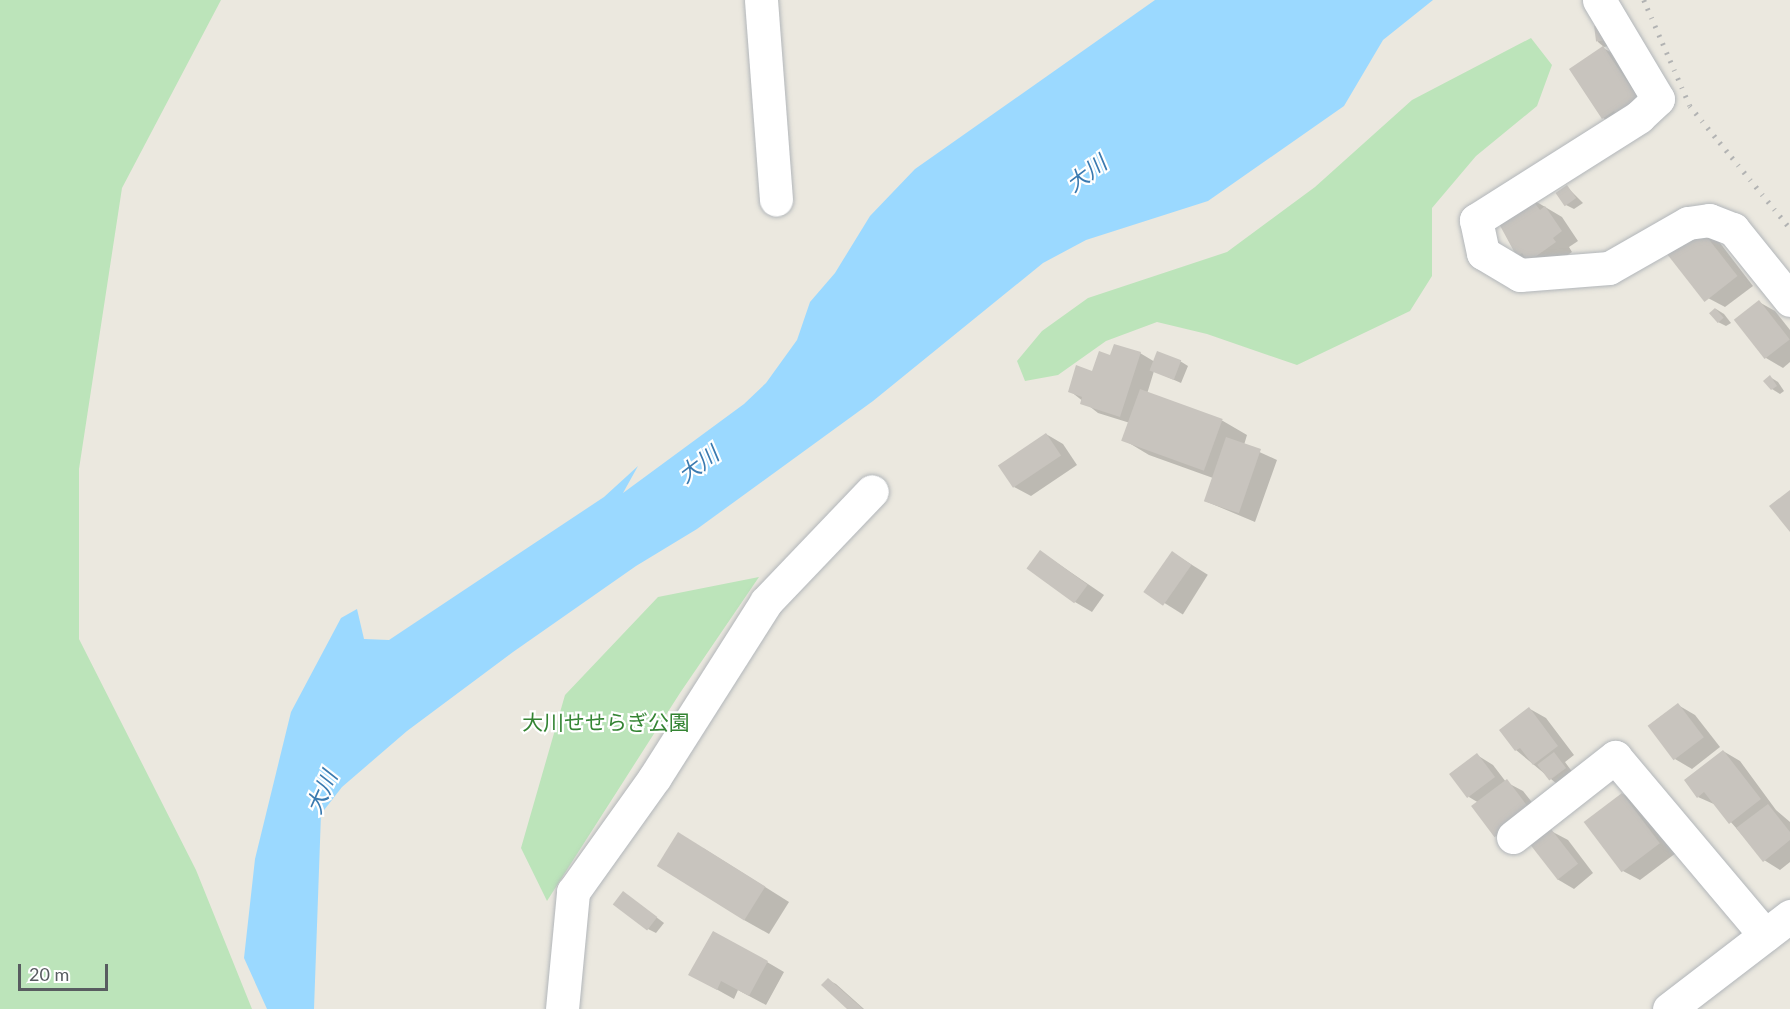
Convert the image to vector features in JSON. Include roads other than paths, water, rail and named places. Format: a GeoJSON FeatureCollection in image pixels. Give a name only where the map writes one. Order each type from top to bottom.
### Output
{"type":"FeatureCollection","features":[{"type":"Feature","properties":{"kind":"street"},"geometry":{"type":"LineString","coordinates":[[761,0],[776,199]]}},
{"type":"Feature","properties":{"kind":"street"},"geometry":{"type":"LineString","coordinates":[[1599,0],[1658,99],[1639,117],[1476,220],[1483,253],[1520,275],[1609,268],[1688,223],[1709,220],[1733,229],[1790,300]]}},
{"type":"Feature","properties":{"kind":"street"},"geometry":{"type":"LineString","coordinates":[[562,1009],[573,892],[655,777],[766,602],[872,491]]}},
{"type":"Feature","properties":{"kind":"street"},"geometry":{"type":"LineString","coordinates":[[1513,837],[1616,757],[1777,925],[1669,1009]]}},
{"type":"Feature","properties":{"kind":"water","name":"大川"},"geometry":{"type":"Polygon","coordinates":[[[1155,0],[1433,0],[1383,40],[1344,106],[1208,201],[1086,240],[1043,263],[873,401],[697,529],[636,566],[513,652],[407,731],[342,787],[321,814],[314,1009],[267,1009],[244,958],[255,859],[291,712],[341,618],[357,609],[364,639],[389,640],[604,497],[638,466],[623,493],[744,404],[766,383],[797,340],[810,302],[835,273],[870,216],[915,169],[1155,0]]]}},
{"type":"Feature","properties":{"kind":"railway"},"geometry":{"type":"LineString","coordinates":[[1644,0],[1690,106],[1790,228]]}},
{"type":"Feature","properties":{"kind":"park label","name":"大川せせらぎ公園"},"geometry":{"type":"Point","coordinates":[606,722]}}]}
